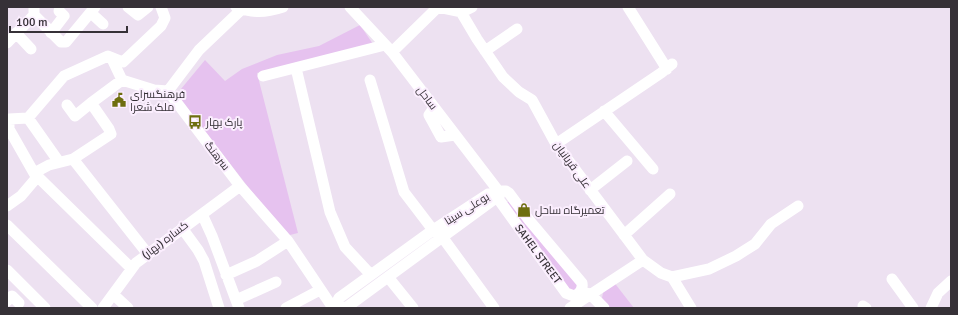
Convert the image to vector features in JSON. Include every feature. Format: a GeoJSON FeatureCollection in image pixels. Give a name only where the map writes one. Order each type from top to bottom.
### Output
{"type":"FeatureCollection","features":[{"type":"Feature","properties":{"kind":"street"},"geometry":{"type":"LineString","coordinates":[[128,7],[138,15],[148,7]]}},
{"type":"Feature","properties":{"kind":"street"},"geometry":{"type":"LineString","coordinates":[[131,268],[36,175],[8,122],[28,118],[64,76],[108,56],[112,59],[123,62],[161,26],[165,18],[162,7]]}},
{"type":"Feature","properties":{"kind":"street"},"geometry":{"type":"LineString","coordinates":[[112,59],[122,80],[154,90],[168,91],[200,50],[239,8],[252,13],[275,10],[283,7]]}},
{"type":"Feature","properties":{"kind":"street"},"geometry":{"type":"LineString","coordinates":[[263,76],[389,48],[438,7],[464,9]]}},
{"type":"Feature","properties":{"kind":"street"},"geometry":{"type":"LineString","coordinates":[[556,144],[669,66],[628,7]]}},
{"type":"Feature","properties":{"kind":"street","name":"ساحل"},"geometry":{"type":"LineString","coordinates":[[353,8],[389,48],[500,193]]}},
{"type":"Feature","properties":{"kind":"street","name":"علی قربانیان"},"geometry":{"type":"LineString","coordinates":[[464,9],[477,39],[503,77],[519,92],[532,100],[556,144],[643,260],[661,273],[672,277]]}},
{"type":"Feature","properties":{"kind":"street"},"geometry":{"type":"LineString","coordinates":[[7,43],[34,11],[51,33],[61,42],[66,42],[93,10],[103,24]]}},
{"type":"Feature","properties":{"kind":"street"},"geometry":{"type":"LineString","coordinates":[[51,33],[64,16],[59,11]]}},
{"type":"Feature","properties":{"kind":"street"},"geometry":{"type":"LineString","coordinates":[[485,51],[517,29]]}},
{"type":"Feature","properties":{"kind":"street"},"geometry":{"type":"LineString","coordinates":[[16,33],[31,49]]}},
{"type":"Feature","properties":{"kind":"street"},"geometry":{"type":"LineString","coordinates":[[296,68],[330,212],[345,248],[371,275]]}},
{"type":"Feature","properties":{"kind":"street"},"geometry":{"type":"LineString","coordinates":[[67,106],[75,116],[122,80]]}},
{"type":"Feature","properties":{"kind":"street"},"geometry":{"type":"LineString","coordinates":[[370,80],[404,192],[433,230],[443,238],[494,308]]}},
{"type":"Feature","properties":{"kind":"street","name":"سرهنگ"},"geometry":{"type":"LineString","coordinates":[[168,91],[240,186],[288,241],[333,308]]}},
{"type":"Feature","properties":{"kind":"street"},"geometry":{"type":"LineString","coordinates":[[7,206],[21,196],[36,175],[59,162],[73,159],[111,134],[109,128],[91,103]]}},
{"type":"Feature","properties":{"kind":"street"},"geometry":{"type":"LineString","coordinates":[[604,111],[653,169]]}},
{"type":"Feature","properties":{"kind":"street"},"geometry":{"type":"LineString","coordinates":[[28,118],[59,162]]}},
{"type":"Feature","properties":{"kind":"street"},"geometry":{"type":"LineString","coordinates":[[73,159],[147,253]]}},
{"type":"Feature","properties":{"kind":"street"},"geometry":{"type":"LineString","coordinates":[[590,190],[627,161]]}},
{"type":"Feature","properties":{"kind":"street","name":"کساره (بهار)"},"geometry":{"type":"LineString","coordinates":[[103,308],[114,295],[131,268],[147,253],[240,186]]}},
{"type":"Feature","properties":{"kind":"street","name":"SAHEL STREET"},"geometry":{"type":"LineString","coordinates":[[586,293],[574,296],[566,293],[499,200],[500,193],[506,191],[509,193],[529,220],[582,283],[586,293],[604,308]]}},
{"type":"Feature","properties":{"kind":"street","name":"بوعلی سینا"},"geometry":{"type":"LineString","coordinates":[[333,308],[339,298],[433,230],[488,194],[500,193]]}},
{"type":"Feature","properties":{"kind":"street","name":"بوعلی سینا"},"geometry":{"type":"LineString","coordinates":[[338,308],[347,306],[443,238],[494,200],[500,193]]}},
{"type":"Feature","properties":{"kind":"street"},"geometry":{"type":"LineString","coordinates":[[624,235],[670,194]]}},
{"type":"Feature","properties":{"kind":"street"},"geometry":{"type":"LineString","coordinates":[[691,308],[672,277],[709,269],[736,256],[755,244],[771,224],[798,206]]}},
{"type":"Feature","properties":{"kind":"street"},"geometry":{"type":"LineString","coordinates":[[202,214],[212,236],[237,304],[276,282]]}},
{"type":"Feature","properties":{"kind":"street"},"geometry":{"type":"LineString","coordinates":[[7,225],[92,308]]}},
{"type":"Feature","properties":{"kind":"street"},"geometry":{"type":"LineString","coordinates":[[182,228],[204,261],[219,308]]}},
{"type":"Feature","properties":{"kind":"street"},"geometry":{"type":"LineString","coordinates":[[226,275],[257,261],[288,241]]}},
{"type":"Feature","properties":{"kind":"street"},"geometry":{"type":"LineString","coordinates":[[570,308],[586,293],[643,260]]}},
{"type":"Feature","properties":{"kind":"street"},"geometry":{"type":"LineString","coordinates":[[7,270],[45,308]]}},
{"type":"Feature","properties":{"kind":"street"},"geometry":{"type":"LineString","coordinates":[[388,277],[413,308]]}},
{"type":"Feature","properties":{"kind":"street"},"geometry":{"type":"LineString","coordinates":[[892,279],[914,308]]}},
{"type":"Feature","properties":{"kind":"street"},"geometry":{"type":"LineString","coordinates":[[931,308],[938,294],[951,281]]}},
{"type":"Feature","properties":{"kind":"street"},"geometry":{"type":"LineString","coordinates":[[286,308],[320,290]]}},
{"type":"Feature","properties":{"kind":"street"},"geometry":{"type":"LineString","coordinates":[[114,295],[128,308]]}},
{"type":"Feature","properties":{"kind":"street"},"geometry":{"type":"LineString","coordinates":[[7,301],[12,296],[19,303]]}},
{"type":"Feature","properties":{"kind":"shaded area"},"geometry":{"type":"Polygon","coordinates":[[[360,25],[373,44],[257,73],[298,233],[286,236],[181,100],[181,89],[205,60],[225,81],[242,69],[277,55],[319,46],[360,25]]]}},
{"type":"Feature","properties":{"kind":"shaded area"},"geometry":{"type":"Polygon","coordinates":[[[506,202],[509,202],[578,284],[578,288],[573,291],[568,291],[506,202]]]}},
{"type":"Feature","properties":{"kind":"shaded area"},"geometry":{"type":"Polygon","coordinates":[[[613,281],[634,308],[610,308],[602,298],[604,288],[613,281]]]}},
{"type":"Feature","properties":{"kind":"place","name":"فرهنگسرای ملک شعرا"},"geometry":{"type":"Point","coordinates":[119,100]}},
{"type":"Feature","properties":{"kind":"place","name":"پارک بهار"},"geometry":{"type":"Point","coordinates":[195,122]}},
{"type":"Feature","properties":{"kind":"place","name":"تعمیرگاه ساحل"},"geometry":{"type":"Point","coordinates":[524,210]}}]}
